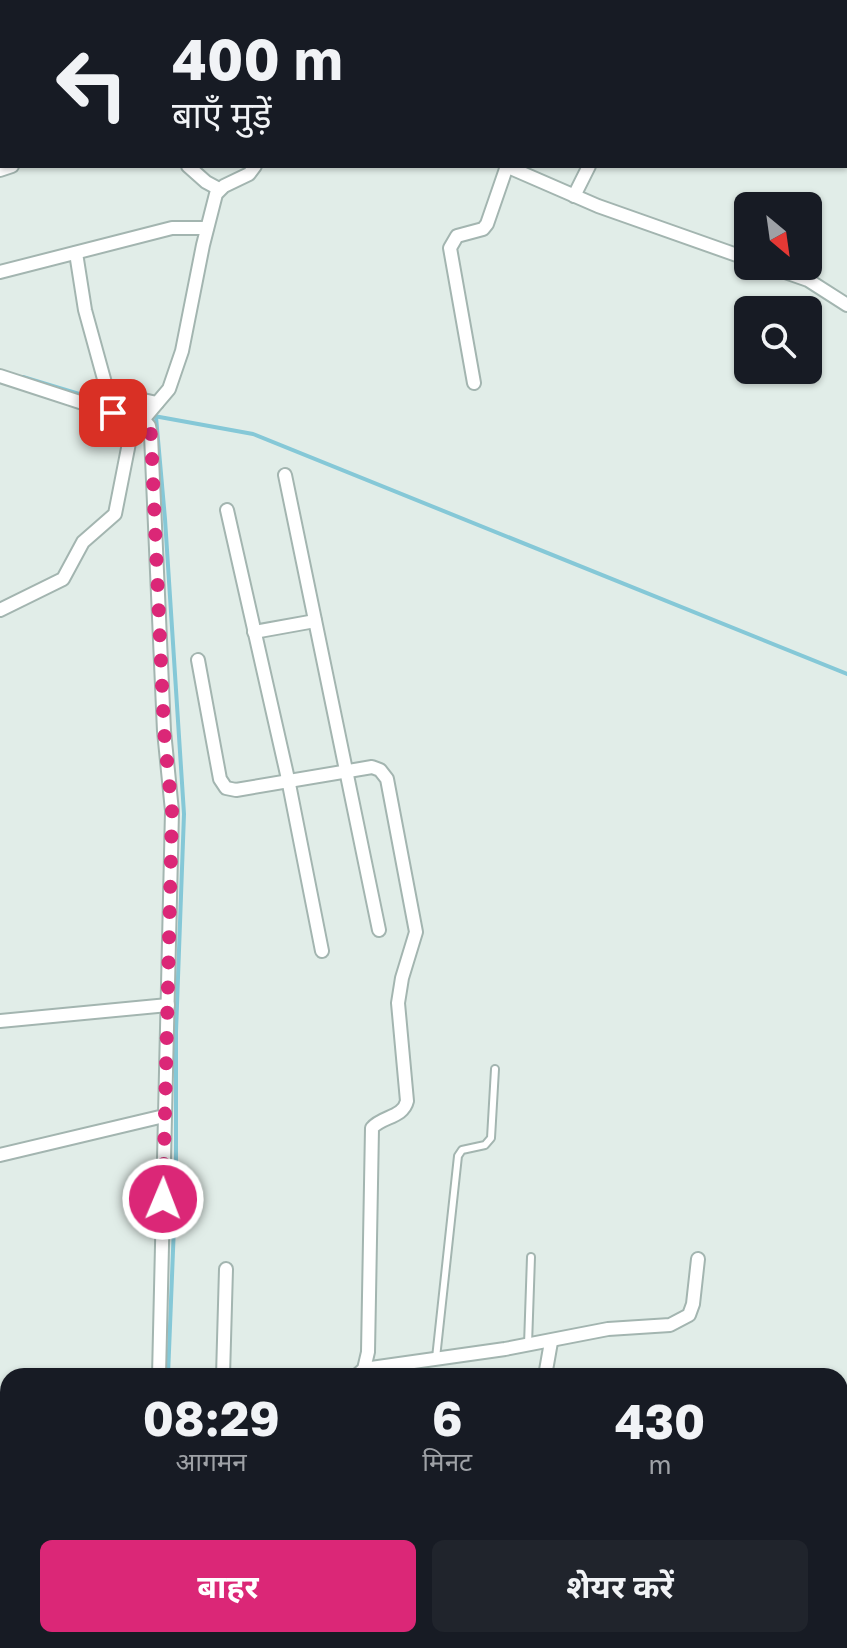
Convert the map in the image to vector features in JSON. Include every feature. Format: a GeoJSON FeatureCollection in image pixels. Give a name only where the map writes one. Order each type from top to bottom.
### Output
{"type":"FeatureCollection","features":[{"type":"Feature","properties":{"kind":"street"},"geometry":{"type":"LineString","coordinates":[[190,168],[219,189]]}},
{"type":"Feature","properties":{"kind":"street"},"geometry":{"type":"LineString","coordinates":[[0,610],[63,579],[83,542],[113,518],[129,443],[147,414],[169,389],[182,351],[207,228],[219,189],[246,177],[253,168]]}},
{"type":"Feature","properties":{"kind":"street"},"geometry":{"type":"LineString","coordinates":[[474,383],[450,248],[457,236],[483,229],[487,224],[505,168]]}},
{"type":"Feature","properties":{"kind":"street"},"geometry":{"type":"LineString","coordinates":[[510,168],[574,196],[734,254]]}},
{"type":"Feature","properties":{"kind":"street"},"geometry":{"type":"LineString","coordinates":[[533,178],[540,168]]}},
{"type":"Feature","properties":{"kind":"street"},"geometry":{"type":"LineString","coordinates":[[574,196],[588,168]]}},
{"type":"Feature","properties":{"kind":"street"},"geometry":{"type":"LineString","coordinates":[[0,272],[172,228],[207,228]]}},
{"type":"Feature","properties":{"kind":"street"},"geometry":{"type":"LineString","coordinates":[[76,253],[85,310],[107,390],[147,414],[151,435],[164,731],[172,811],[159,1368]]}},
{"type":"Feature","properties":{"kind":"street"},"geometry":{"type":"LineString","coordinates":[[808,280],[847,305]]}},
{"type":"Feature","properties":{"kind":"street"},"geometry":{"type":"LineString","coordinates":[[0,376],[147,414]]}},
{"type":"Feature","properties":{"kind":"street"},"geometry":{"type":"LineString","coordinates":[[285,475],[379,930]]}},
{"type":"Feature","properties":{"kind":"street"},"geometry":{"type":"LineString","coordinates":[[227,510],[288,779],[322,951]]}},
{"type":"Feature","properties":{"kind":"street"},"geometry":{"type":"LineString","coordinates":[[254,632],[315,621]]}},
{"type":"Feature","properties":{"kind":"street"},"geometry":{"type":"LineString","coordinates":[[198,660],[223,785],[236,790],[372,767],[380,770],[387,779],[416,932],[398,1003],[406,1107],[374,1125],[371,1134],[368,1352],[362,1368]]}},
{"type":"Feature","properties":{"kind":"street"},"geometry":{"type":"LineString","coordinates":[[0,1021],[168,1005]]}},
{"type":"Feature","properties":{"kind":"street"},"geometry":{"type":"LineString","coordinates":[[0,1155],[164,1116]]}},
{"type":"Feature","properties":{"kind":"street"},"geometry":{"type":"LineString","coordinates":[[387,1368],[551,1342],[608,1329],[670,1325],[689,1315],[698,1259]]}},
{"type":"Feature","properties":{"kind":"street"},"geometry":{"type":"LineString","coordinates":[[223,1368],[226,1269]]}},
{"type":"Feature","properties":{"kind":"street"},"geometry":{"type":"LineString","coordinates":[[546,1368],[551,1342]]}},
{"type":"Feature","properties":{"kind":"lane"},"geometry":{"type":"LineString","coordinates":[[436,1359],[458,1156],[462,1150],[485,1145],[491,1138],[495,1069]]}},
{"type":"Feature","properties":{"kind":"lane"},"geometry":{"type":"LineString","coordinates":[[528,1345],[531,1257]]}},
{"type":"Feature","properties":{"kind":"waterway"},"geometry":{"type":"LineString","coordinates":[[23,377],[145,414]]}},
{"type":"Feature","properties":{"kind":"waterway"},"geometry":{"type":"LineString","coordinates":[[154,416],[253,434],[847,674]]}},
{"type":"Feature","properties":{"kind":"waterway"},"geometry":{"type":"LineString","coordinates":[[156,417],[184,814],[168,1368]]}},
{"type":"Feature","properties":{"kind":"route"},"geometry":{"type":"LineString","coordinates":[[113,413],[141,422],[143,419],[151,435],[164,731],[172,811],[163,1199]]}}]}
